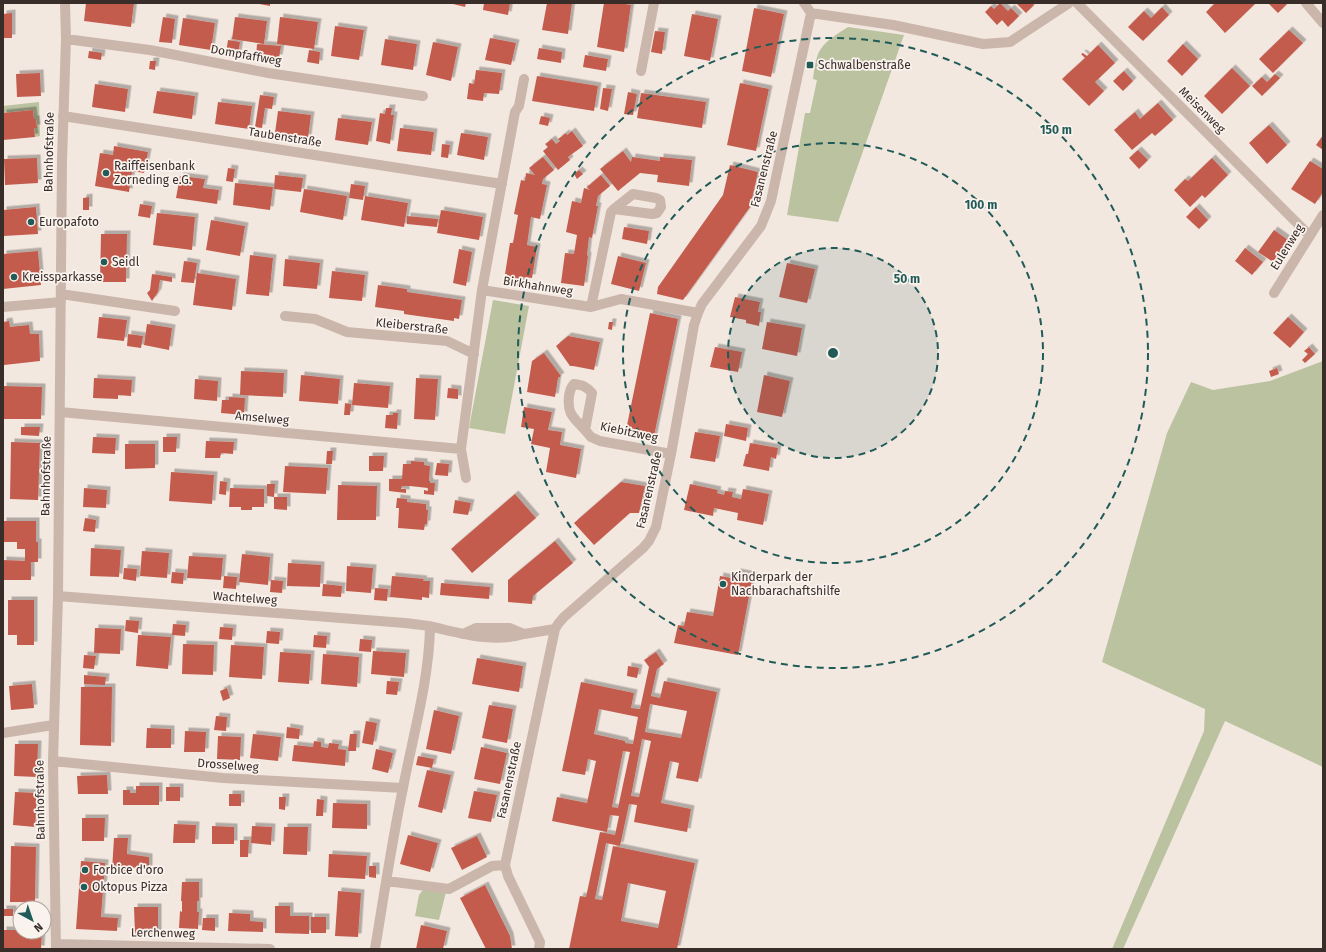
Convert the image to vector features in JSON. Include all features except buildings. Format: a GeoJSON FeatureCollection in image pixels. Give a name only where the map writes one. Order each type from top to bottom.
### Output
{"type":"FeatureCollection","features":[{"type":"Feature","properties":{"kind":"street","name":"Bahnhofstraße"},"geometry":{"type":"LineString","coordinates":[[56,946],[53,725],[58,596],[63,116],[66,39],[65,3]]}},
{"type":"Feature","properties":{"kind":"street"},"geometry":{"type":"LineString","coordinates":[[641,71],[654,3]]}},
{"type":"Feature","properties":{"kind":"street"},"geometry":{"type":"LineString","coordinates":[[804,3],[812,12],[893,25],[983,44],[1010,42],[1069,3]]}},
{"type":"Feature","properties":{"kind":"street","name":"Meisenweg"},"geometry":{"type":"LineString","coordinates":[[1077,3],[1309,235]]}},
{"type":"Feature","properties":{"kind":"street"},"geometry":{"type":"LineString","coordinates":[[1306,3],[1323,23]]}},
{"type":"Feature","properties":{"kind":"street","name":"Fasanenstraße"},"geometry":{"type":"LineString","coordinates":[[505,864],[555,629],[564,617],[643,548],[649,541],[656,527],[671,454],[694,325],[702,304],[761,226],[768,212],[779,169],[812,12]]}},
{"type":"Feature","properties":{"kind":"street","name":"Dompfaffweg"},"geometry":{"type":"LineString","coordinates":[[66,39],[150,50],[268,73],[423,96]]}},
{"type":"Feature","properties":{"kind":"street"},"geometry":{"type":"LineString","coordinates":[[466,478],[461,449],[482,290],[515,112],[519,106],[524,79]]}},
{"type":"Feature","properties":{"kind":"street","name":"Taubenstraße"},"geometry":{"type":"LineString","coordinates":[[63,116],[502,184]]}},
{"type":"Feature","properties":{"kind":"street"},"geometry":{"type":"LineString","coordinates":[[590,307],[611,212],[614,209]]}},
{"type":"Feature","properties":{"kind":"street","name":"Eulenweg"},"geometry":{"type":"LineString","coordinates":[[1274,293],[1309,235],[1323,215]]}},
{"type":"Feature","properties":{"kind":"street","name":"Birkhahnweg"},"geometry":{"type":"LineString","coordinates":[[482,290],[590,307],[621,299],[698,313]]}},
{"type":"Feature","properties":{"kind":"street"},"geometry":{"type":"LineString","coordinates":[[3,307],[61,298],[175,311]]}},
{"type":"Feature","properties":{"kind":"street","name":"Kleiberstraße"},"geometry":{"type":"LineString","coordinates":[[285,316],[315,319],[347,332],[447,341],[474,354]]}},
{"type":"Feature","properties":{"kind":"street","name":"Amselweg"},"geometry":{"type":"LineString","coordinates":[[60,412],[461,449]]}},
{"type":"Feature","properties":{"kind":"street","name":"Kiebitzweg"},"geometry":{"type":"LineString","coordinates":[[585,430],[591,437],[600,441],[671,454]]}},
{"type":"Feature","properties":{"kind":"street","name":"Wachtelweg"},"geometry":{"type":"LineString","coordinates":[[58,596],[405,623],[477,637],[512,638],[524,634],[555,629]]}},
{"type":"Feature","properties":{"kind":"street"},"geometry":{"type":"LineString","coordinates":[[375,949],[403,788],[423,688],[430,647],[430,627]]}},
{"type":"Feature","properties":{"kind":"street"},"geometry":{"type":"LineString","coordinates":[[3,733],[53,725]]}},
{"type":"Feature","properties":{"kind":"street","name":"Drosselweg"},"geometry":{"type":"LineString","coordinates":[[53,761],[223,778],[403,788]]}},
{"type":"Feature","properties":{"kind":"street"},"geometry":{"type":"LineString","coordinates":[[387,881],[449,889],[492,866],[505,864],[508,876],[540,942],[539,949]]}},
{"type":"Feature","properties":{"kind":"street","name":"Lerchenweg"},"geometry":{"type":"LineString","coordinates":[[56,946],[270,949]]}},
{"type":"Feature","properties":{"kind":"green space"},"geometry":{"type":"Polygon","coordinates":[[[848,27],[904,35],[838,222],[787,215],[805,113],[810,113],[817,80],[813,79],[817,57],[820,50],[827,42],[848,27]]]}},
{"type":"Feature","properties":{"kind":"green space"},"geometry":{"type":"Polygon","coordinates":[[[39,102],[40,136],[35,137],[34,128],[37,128],[33,110],[3,113],[3,106],[39,102]]]}},
{"type":"Feature","properties":{"kind":"green space"},"geometry":{"type":"Polygon","coordinates":[[[493,300],[529,306],[505,434],[469,428],[493,300]]]}},
{"type":"Feature","properties":{"kind":"green space"},"geometry":{"type":"Polygon","coordinates":[[[1323,361],[1323,767],[1225,721],[1123,949],[1112,949],[1204,731],[1205,709],[1102,662],[1167,433],[1191,382],[1213,390],[1270,381],[1323,361]]]}},
{"type":"Feature","properties":{"kind":"green space"},"geometry":{"type":"Polygon","coordinates":[[[423,890],[446,892],[439,920],[415,916],[419,895],[423,890]]]}},
{"type":"Feature","properties":{"kind":"place","name":"Schwalbenstraße"},"geometry":{"type":"Point","coordinates":[810,65]}},
{"type":"Feature","properties":{"kind":"place","name":"Raiffeisenbank Zorneding e.G."},"geometry":{"type":"Point","coordinates":[106,173]}},
{"type":"Feature","properties":{"kind":"place","name":"Europafoto"},"geometry":{"type":"Point","coordinates":[31,222]}},
{"type":"Feature","properties":{"kind":"place","name":"Seidl"},"geometry":{"type":"Point","coordinates":[104,262]}},
{"type":"Feature","properties":{"kind":"place","name":"Kreissparkasse"},"geometry":{"type":"Point","coordinates":[14,277]}},
{"type":"Feature","properties":{"kind":"place","name":"Kinderpark der Nachbarachaftshilfe"},"geometry":{"type":"Point","coordinates":[723,584]}},
{"type":"Feature","properties":{"kind":"place","name":"Forbice d'oro"},"geometry":{"type":"Point","coordinates":[85,870]}},
{"type":"Feature","properties":{"kind":"place","name":"Oktopus Pizza"},"geometry":{"type":"Point","coordinates":[84,887]}}]}
